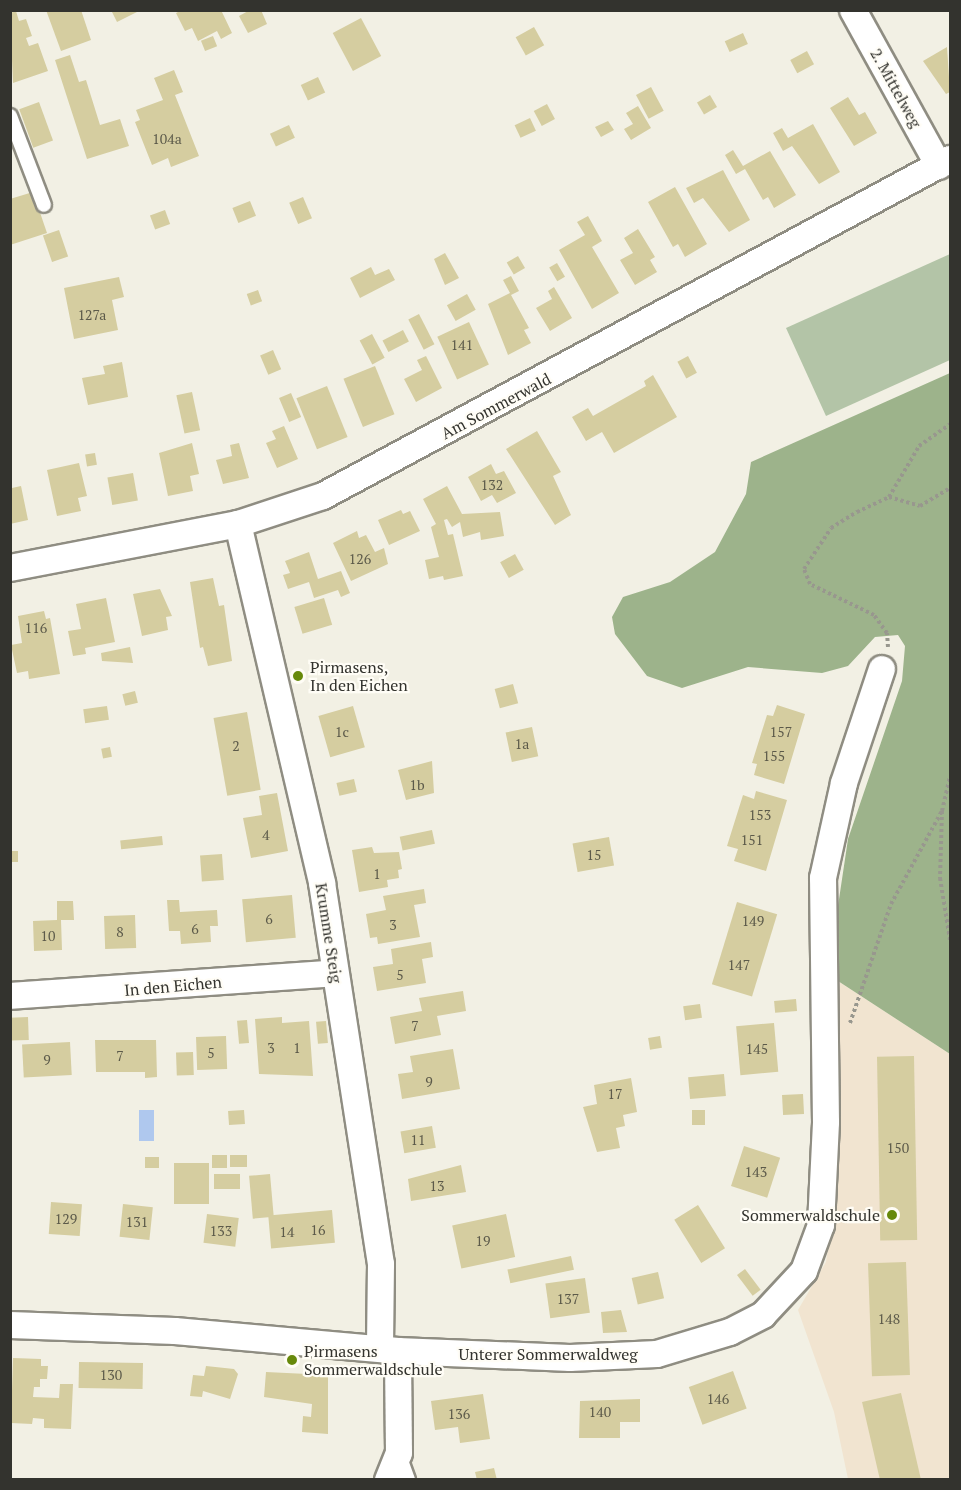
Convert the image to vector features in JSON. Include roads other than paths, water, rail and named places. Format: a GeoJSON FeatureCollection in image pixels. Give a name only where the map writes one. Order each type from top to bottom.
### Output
{"type":"FeatureCollection","features":[{"type":"Feature","properties":{"kind":"street","name":"2. Mittelweg"},"geometry":{"type":"LineString","coordinates":[[853,10],[945,163]]}},
{"type":"Feature","properties":{"kind":"street","name":"Am Sommerwald"},"geometry":{"type":"LineString","coordinates":[[10,568],[238,524],[323,496],[372,472],[945,163]]}},
{"type":"Feature","properties":{"kind":"street","name":"Krumme Steig"},"geometry":{"type":"LineString","coordinates":[[238,524],[303,790],[336,973],[381,1264],[399,1453],[388,1479]]}},
{"type":"Feature","properties":{"kind":"street","name":"Unterer Sommerwaldweg"},"geometry":{"type":"LineString","coordinates":[[10,1325],[175,1331],[389,1349],[570,1358],[657,1354],[730,1332],[763,1315],[804,1271],[821,1225],[826,1193],[823,878],[844,783],[882,669]]}},
{"type":"Feature","properties":{"kind":"street","name":"In den Eichen"},"geometry":{"type":"LineString","coordinates":[[10,996],[336,973]]}},
{"type":"Feature","properties":{"kind":"lane"},"geometry":{"type":"LineString","coordinates":[[10,116],[44,205]]}},
{"type":"Feature","properties":{"kind":"lane","name":"Krumme Steig"},"geometry":{"type":"LineString","coordinates":[[399,1453],[408,1479]]}},
{"type":"Feature","properties":{"kind":"water"},"geometry":{"type":"Polygon","coordinates":[[[139,1110],[154,1110],[154,1141],[139,1141],[139,1110]]]}},
{"type":"Feature","properties":{"kind":"place","name":"Pirmasens, In den Eichen"},"geometry":{"type":"Point","coordinates":[298,676]}},
{"type":"Feature","properties":{"kind":"place","name":"Sommerwaldschule"},"geometry":{"type":"Point","coordinates":[892,1215]}},
{"type":"Feature","properties":{"kind":"place","name":"Pirmasens Sommerwaldschule"},"geometry":{"type":"Point","coordinates":[292,1360]}}]}
